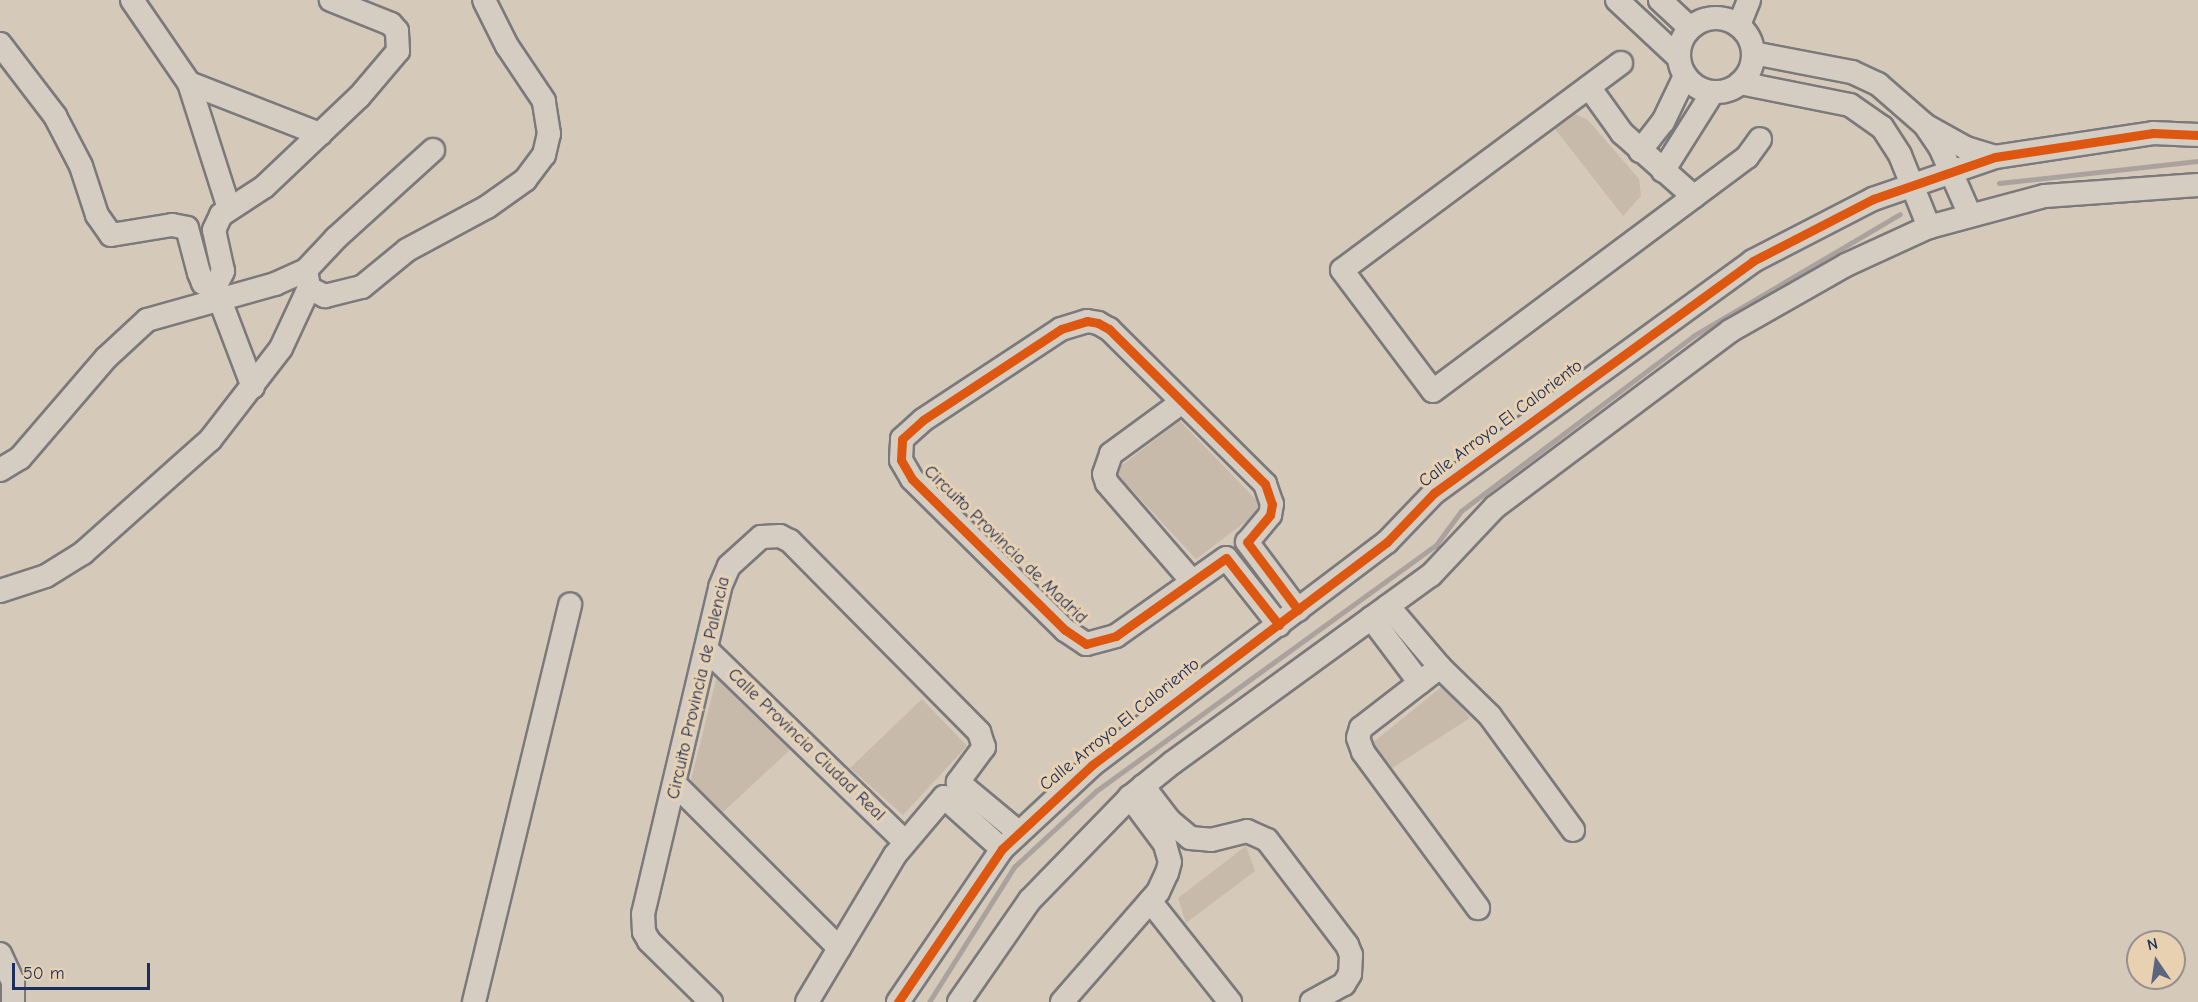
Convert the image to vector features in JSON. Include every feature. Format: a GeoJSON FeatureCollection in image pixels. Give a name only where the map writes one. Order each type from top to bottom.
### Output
{"type":"FeatureCollection","features":[{"type":"Feature","properties":{"kind":"street"},"geometry":{"type":"LineString","coordinates":[[132,0],[189,83],[229,208]]}},
{"type":"Feature","properties":{"kind":"street"},"geometry":{"type":"LineString","coordinates":[[214,282],[214,230],[229,208],[264,187],[394,60],[399,40],[397,31],[384,19],[331,0]]}},
{"type":"Feature","properties":{"kind":"street"},"geometry":{"type":"LineString","coordinates":[[308,279],[325,296],[362,287],[407,250],[486,207],[525,180],[544,155],[549,134],[544,101],[518,64],[484,0]]}},
{"type":"Feature","properties":{"kind":"street"},"geometry":{"type":"LineString","coordinates":[[1617,0],[1682,67],[1692,84],[1713,92]]}},
{"type":"Feature","properties":{"kind":"street"},"geometry":{"type":"LineString","coordinates":[[1660,0],[1690,28]]}},
{"type":"Feature","properties":{"kind":"street"},"geometry":{"type":"LineString","coordinates":[[1739,25],[1749,0]]}},
{"type":"Feature","properties":{"kind":"street"},"geometry":{"type":"LineString","coordinates":[[1640,151],[1663,122],[1682,67],[1683,37],[1690,28],[1718,9],[1746,33],[1753,53],[1748,74],[1740,83]]}},
{"type":"Feature","properties":{"kind":"street"},"geometry":{"type":"LineString","coordinates":[[0,44],[71,143],[97,215],[111,235],[172,225],[187,228],[214,282],[253,387]]}},
{"type":"Feature","properties":{"kind":"street"},"geometry":{"type":"LineString","coordinates":[[1753,53],[1852,72],[1878,84],[1925,125],[1966,148],[1995,157]]}},
{"type":"Feature","properties":{"kind":"street"},"geometry":{"type":"LineString","coordinates":[[1621,63],[1342,270],[1433,391],[1747,157],[1760,139]]}},
{"type":"Feature","properties":{"kind":"street"},"geometry":{"type":"LineString","coordinates":[[189,83],[320,134]]}},
{"type":"Feature","properties":{"kind":"street"},"geometry":{"type":"LineString","coordinates":[[1663,171],[1713,92],[1740,83],[1850,105],[1882,126],[1893,143],[1929,227]]}},
{"type":"Feature","properties":{"kind":"street"},"geometry":{"type":"LineString","coordinates":[[1862,114],[1878,84]]}},
{"type":"Feature","properties":{"kind":"street"},"geometry":{"type":"LineString","coordinates":[[1588,87],[1640,151],[1694,197]]}},
{"type":"Feature","properties":{"kind":"street"},"geometry":{"type":"LineString","coordinates":[[1925,125],[1970,214]]}},
{"type":"Feature","properties":{"kind":"street","name":"Calle Arroyo El Caloriento"},"geometry":{"type":"LineString","coordinates":[[898,1002],[1002,849],[1017,831],[1166,706],[1388,542],[1434,493],[1663,323],[1753,261],[1873,199],[1995,157],[2153,133],[2198,135]]}},
{"type":"Feature","properties":{"kind":"street"},"geometry":{"type":"LineString","coordinates":[[1873,199],[1886,184],[1892,166],[1893,143]]}},
{"type":"Feature","properties":{"kind":"street"},"geometry":{"type":"LineString","coordinates":[[0,591],[46,576],[110,532],[210,440],[281,348],[308,279],[336,238],[433,150]]}},
{"type":"Feature","properties":{"kind":"street"},"geometry":{"type":"LineString","coordinates":[[959,1002],[1030,900],[1137,792],[1431,575],[1495,507],[1730,331],[1846,265],[1929,227],[1970,214],[2045,196],[2198,185]]}},
{"type":"Feature","properties":{"kind":"street"},"geometry":{"type":"LineString","coordinates":[[0,470],[20,458],[130,334],[214,282],[275,284],[308,279]]}},
{"type":"Feature","properties":{"kind":"street","name":"Circuito Provincia de Madrid"},"geometry":{"type":"LineString","coordinates":[[1087,321],[1109,329],[1265,484],[1272,504],[1270,515],[1247,542],[1116,636],[1086,644],[1065,630],[912,479],[900,450],[902,439],[923,420],[1061,329],[1087,321]]}},
{"type":"Feature","properties":{"kind":"street"},"geometry":{"type":"LineString","coordinates":[[1182,402],[1111,454],[1104,474],[1107,483],[1192,581]]}},
{"type":"Feature","properties":{"kind":"street","name":"Circuito Provincia de Palencia"},"geometry":{"type":"LineString","coordinates":[[711,1002],[649,941],[642,923],[676,785],[720,587],[729,566],[761,537],[780,536],[790,541],[979,732],[984,747],[905,842],[807,1002]]}},
{"type":"Feature","properties":{"kind":"street"},"geometry":{"type":"LineString","coordinates":[[1247,542],[1298,610]]}},
{"type":"Feature","properties":{"kind":"street"},"geometry":{"type":"LineString","coordinates":[[1226,558],[1279,624]]}},
{"type":"Feature","properties":{"kind":"street"},"geometry":{"type":"LineString","coordinates":[[474,1002],[570,604]]}},
{"type":"Feature","properties":{"kind":"street"},"geometry":{"type":"LineString","coordinates":[[1380,612],[1490,716],[1573,830]]}},
{"type":"Feature","properties":{"kind":"street"},"geometry":{"type":"LineString","coordinates":[[1380,612],[1420,683]]}},
{"type":"Feature","properties":{"kind":"street","name":"Calle Provincia Ciudad Real"},"geometry":{"type":"LineString","coordinates":[[706,649],[905,842]]}},
{"type":"Feature","properties":{"kind":"street"},"geometry":{"type":"LineString","coordinates":[[1440,667],[1361,729],[1358,738],[1363,752],[1478,908]]}},
{"type":"Feature","properties":{"kind":"street"},"geometry":{"type":"LineString","coordinates":[[676,785],[839,948]]}},
{"type":"Feature","properties":{"kind":"street"},"geometry":{"type":"LineString","coordinates":[[951,789],[1017,831]]}},
{"type":"Feature","properties":{"kind":"street"},"geometry":{"type":"LineString","coordinates":[[951,789],[1002,849]]}},
{"type":"Feature","properties":{"kind":"street"},"geometry":{"type":"LineString","coordinates":[[1064,1001],[1150,901],[1167,873],[1169,852],[1137,792]]}},
{"type":"Feature","properties":{"kind":"street"},"geometry":{"type":"LineString","coordinates":[[1137,792],[1190,838],[1211,840],[1247,831],[1267,840],[1347,945],[1351,955],[1350,974],[1344,984],[1312,1002]]}},
{"type":"Feature","properties":{"kind":"street"},"geometry":{"type":"LineString","coordinates":[[1150,901],[1230,1002]]}},
{"type":"Feature","properties":{"kind":"street"},"geometry":{"type":"LineString","coordinates":[[2,961],[13,982],[14,1002]]}},
{"type":"Feature","properties":{"kind":"shaded area"},"geometry":{"type":"Polygon","coordinates":[[[1575,114],[1588,120],[1639,179],[1641,196],[1623,216],[1552,125],[1575,114]]]}},
{"type":"Feature","properties":{"kind":"shaded area"},"geometry":{"type":"Polygon","coordinates":[[[1180,421],[1264,508],[1196,559],[1114,471],[1180,421]]]}},
{"type":"Feature","properties":{"kind":"shaded area"},"geometry":{"type":"Polygon","coordinates":[[[718,672],[792,748],[722,813],[690,784],[718,672]]]}},
{"type":"Feature","properties":{"kind":"shaded area"},"geometry":{"type":"Polygon","coordinates":[[[1444,685],[1470,718],[1389,770],[1371,744],[1444,685]]]}},
{"type":"Feature","properties":{"kind":"shaded area"},"geometry":{"type":"Polygon","coordinates":[[[922,699],[967,746],[903,815],[850,768],[922,699]]]}},
{"type":"Feature","properties":{"kind":"shaded area"},"geometry":{"type":"Polygon","coordinates":[[[1246,846],[1255,871],[1186,923],[1178,898],[1246,846]]]}},
{"type":"Feature","properties":{"kind":"waterway"},"geometry":{"type":"LineString","coordinates":[[1999,183],[2198,161]]}},
{"type":"Feature","properties":{"kind":"waterway"},"geometry":{"type":"LineString","coordinates":[[929,1002],[1014,867],[1096,791],[1436,545],[1461,511],[1693,336],[1900,214]]}},
{"type":"Feature","properties":{"kind":"cycle path"},"geometry":{"type":"LineString","coordinates":[[898,1002],[1002,849],[1092,765],[1387,542],[1434,493],[1753,261],[1873,199],[1995,157],[2153,133],[2198,135]]}},
{"type":"Feature","properties":{"kind":"cycle path"},"geometry":{"type":"LineString","coordinates":[[1279,625],[1226,558],[1116,636],[1086,644],[1065,630],[912,479],[901,460],[902,439],[923,420],[1061,329],[1087,321],[1098,323],[1109,329],[1265,484],[1272,504],[1270,515],[1247,542],[1298,610]]}}]}
